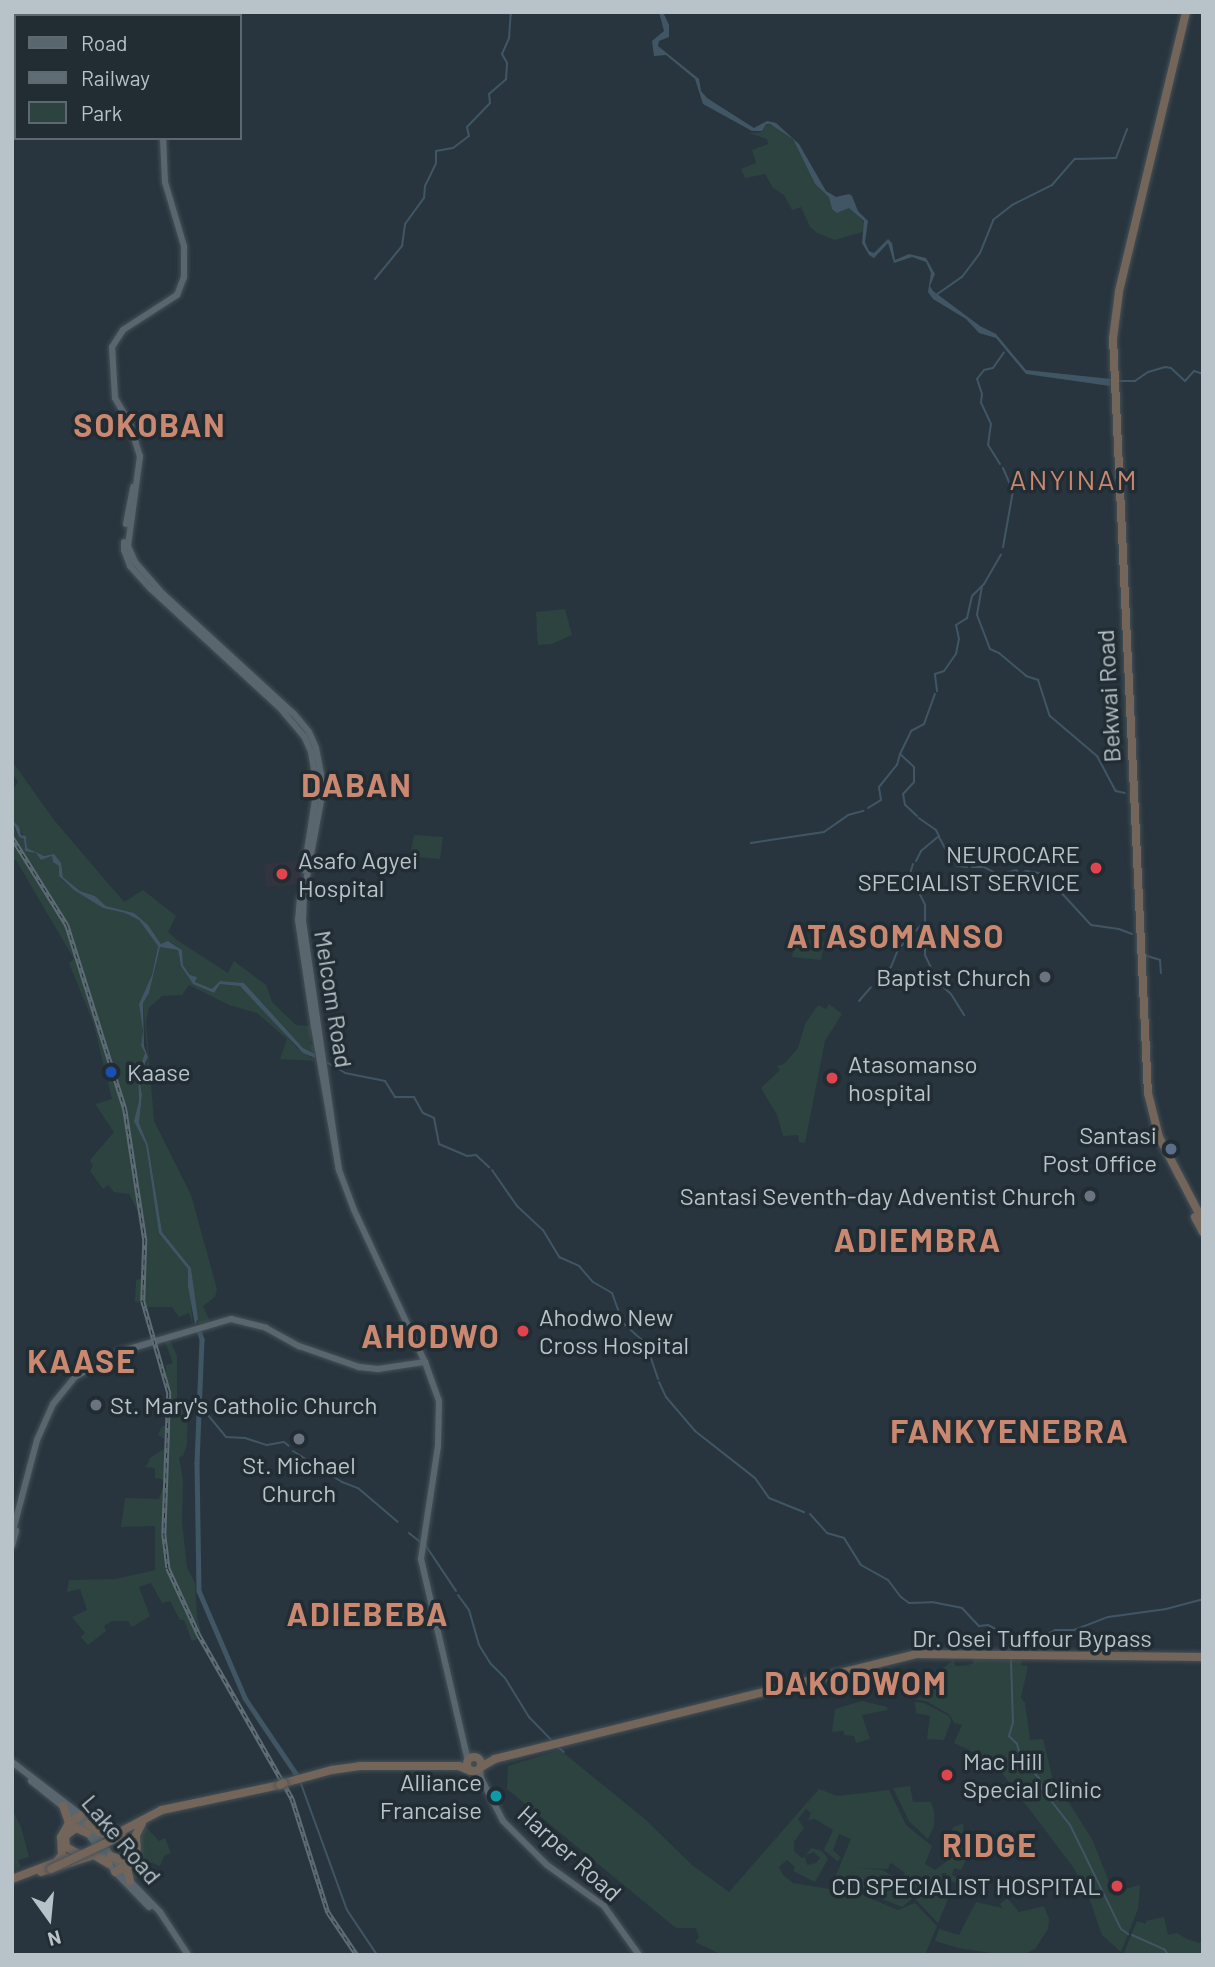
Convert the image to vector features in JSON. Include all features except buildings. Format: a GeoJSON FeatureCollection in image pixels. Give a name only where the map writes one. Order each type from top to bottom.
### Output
{"type":"FeatureCollection","features":[{"type":"Feature","properties":{"kind":"highway","name":"Bekwai Road"},"geometry":{"type":"LineString","coordinates":[[1186,12],[1112,311],[1142,1074],[1148,1115],[1163,1156],[1203,1231]]}},
{"type":"Feature","properties":{"kind":"highway","name":"Bekwai Road"},"geometry":{"type":"LineString","coordinates":[[1139,960],[1146,1074],[1152,1112],[1159,1137],[1203,1221]]}},
{"type":"Feature","properties":{"kind":"highway","name":"Dr. Osei Tuffour Bypass"},"geometry":{"type":"LineString","coordinates":[[473,1766],[915,1654],[1203,1657]]}},
{"type":"Feature","properties":{"kind":"highway"},"geometry":{"type":"LineString","coordinates":[[41,1872],[142,1824],[188,1808],[244,1796],[299,1779],[356,1767],[473,1766]]}},
{"type":"Feature","properties":{"kind":"highway"},"geometry":{"type":"LineString","coordinates":[[80,1853],[66,1847],[65,1836],[76,1828],[106,1834],[144,1814],[244,1796]]}},
{"type":"Feature","properties":{"kind":"highway"},"geometry":{"type":"LineString","coordinates":[[64,1807],[68,1814],[68,1825]]}},
{"type":"Feature","properties":{"kind":"highway"},"geometry":{"type":"LineString","coordinates":[[13,1882],[116,1837],[162,1810]]}},
{"type":"Feature","properties":{"kind":"highway"},"geometry":{"type":"LineString","coordinates":[[53,1865],[62,1854],[61,1837],[68,1825],[79,1817]]}},
{"type":"Feature","properties":{"kind":"highway"},"geometry":{"type":"LineString","coordinates":[[130,1881],[127,1870],[137,1855],[136,1835],[142,1824]]}},
{"type":"Feature","properties":{"kind":"highway"},"geometry":{"type":"LineString","coordinates":[[114,1865],[134,1853],[132,1841],[116,1837]]}},
{"type":"Feature","properties":{"kind":"highway"},"geometry":{"type":"LineString","coordinates":[[13,1882],[94,1855],[114,1865],[130,1863]]}},
{"type":"Feature","properties":{"kind":"main road","name":"Melcom Road"},"geometry":{"type":"LineString","coordinates":[[163,140],[165,182],[185,253],[184,281],[177,295],[123,330],[112,347],[115,397],[140,451],[127,534],[128,546],[135,562],[186,618],[294,714],[311,744],[322,787],[303,905],[307,966],[340,1170],[376,1260],[425,1362]]}},
{"type":"Feature","properties":{"kind":"main road"},"geometry":{"type":"LineString","coordinates":[[12,1534],[41,1429],[67,1384],[79,1374],[133,1347],[232,1319],[250,1322],[324,1356],[370,1369],[425,1362],[439,1401],[440,1419],[421,1559],[466,1749],[473,1766]]}},
{"type":"Feature","properties":{"kind":"main road"},"geometry":{"type":"LineString","coordinates":[[12,1546],[49,1418],[63,1392],[87,1370]]}},
{"type":"Feature","properties":{"kind":"main road"},"geometry":{"type":"LineString","coordinates":[[67,1384],[68,1374],[79,1374]]}},
{"type":"Feature","properties":{"kind":"main road","name":"Lake Road"},"geometry":{"type":"LineString","coordinates":[[12,1764],[79,1817]]}},
{"type":"Feature","properties":{"kind":"main road","name":"Lake Road"},"geometry":{"type":"LineString","coordinates":[[12,1764],[79,1817],[186,1955]]}},
{"type":"Feature","properties":{"kind":"main road","name":"Harper Road"},"geometry":{"type":"LineString","coordinates":[[473,1766],[503,1821],[547,1865],[604,1906],[639,1955]]}},
{"type":"Feature","properties":{"kind":"main road","name":"Lake Road"},"geometry":{"type":"LineString","coordinates":[[114,1865],[160,1912],[186,1955]]}},
{"type":"Feature","properties":{"kind":"shaded area"},"geometry":{"type":"Polygon","coordinates":[[[659,12],[663,12],[669,25],[669,37],[659,41],[658,46],[699,79],[701,91],[707,98],[754,128],[767,121],[776,123],[799,144],[826,191],[836,197],[849,194],[852,196],[858,211],[868,221],[865,242],[869,251],[874,253],[888,239],[892,243],[895,260],[909,254],[926,258],[935,274],[930,286],[933,291],[980,326],[996,334],[1026,370],[1111,379],[1110,386],[1026,374],[996,338],[979,333],[966,319],[933,299],[928,292],[931,273],[926,262],[912,257],[894,263],[888,243],[874,258],[869,255],[862,243],[864,221],[849,208],[837,213],[832,209],[829,197],[815,184],[793,139],[770,124],[766,124],[762,131],[752,131],[703,104],[695,79],[666,55],[654,56],[652,41],[664,31],[659,12]]]}},
{"type":"Feature","properties":{"kind":"shaded area"},"geometry":{"type":"Polygon","coordinates":[[[12,820],[19,827],[21,835],[26,836],[27,848],[44,856],[54,854],[61,863],[63,877],[80,891],[95,896],[106,906],[134,913],[148,925],[161,944],[168,941],[182,950],[183,965],[190,975],[197,977],[195,982],[212,989],[220,981],[244,983],[303,1048],[315,1054],[315,1058],[303,1053],[240,986],[220,984],[214,993],[193,984],[181,966],[178,950],[160,947],[149,993],[143,1003],[144,1046],[148,1057],[139,1077],[142,1095],[139,1123],[148,1145],[162,1232],[191,1268],[198,1319],[195,1325],[188,1286],[188,1269],[159,1233],[146,1145],[134,1121],[139,1101],[138,1073],[145,1053],[141,1046],[143,1031],[139,1004],[152,975],[158,946],[139,920],[125,913],[103,908],[74,890],[59,876],[59,866],[53,862],[52,856],[41,860],[36,853],[25,851],[24,839],[19,837],[12,820]]]}},
{"type":"Feature","properties":{"kind":"shaded area","name":"Asafo Agyei Hospital"},"geometry":{"type":"Polygon","coordinates":[[[302,860],[299,884],[266,887],[264,864],[302,860]]]}},
{"type":"Feature","properties":{"kind":"green space"},"geometry":{"type":"Polygon","coordinates":[[[766,124],[777,127],[793,139],[815,184],[829,196],[832,209],[841,212],[846,207],[852,209],[866,225],[862,232],[835,240],[817,233],[810,227],[801,207],[792,210],[784,195],[773,188],[765,174],[745,178],[741,169],[756,163],[752,150],[768,144],[767,139],[749,133],[762,132],[766,124]]]}},
{"type":"Feature","properties":{"kind":"green space"},"geometry":{"type":"Polygon","coordinates":[[[565,609],[572,635],[552,644],[538,645],[536,612],[565,609]]]}},
{"type":"Feature","properties":{"kind":"green space"},"geometry":{"type":"Polygon","coordinates":[[[12,761],[54,820],[124,902],[143,890],[176,916],[168,932],[177,940],[228,973],[234,961],[266,985],[272,1002],[296,1025],[311,1026],[310,1044],[313,1045],[315,1054],[303,1048],[244,983],[220,981],[212,990],[197,983],[183,965],[182,950],[171,942],[162,945],[148,925],[134,913],[106,906],[95,896],[80,891],[63,877],[54,854],[44,856],[27,848],[27,840],[12,820],[13,789],[18,782],[12,772],[12,761]]]}},
{"type":"Feature","properties":{"kind":"green space"},"geometry":{"type":"Polygon","coordinates":[[[12,824],[19,837],[24,839],[24,848],[37,854],[41,860],[52,856],[59,866],[62,880],[103,908],[125,913],[139,920],[158,945],[152,975],[139,1004],[143,1031],[141,1046],[145,1053],[138,1073],[139,1101],[135,1119],[146,1145],[159,1230],[188,1269],[193,1326],[189,1313],[179,1317],[172,1307],[146,1307],[145,1301],[135,1302],[136,1280],[143,1278],[144,1223],[129,1194],[114,1192],[108,1185],[103,1189],[90,1171],[93,1166],[90,1160],[114,1132],[95,1104],[112,1099],[93,1022],[69,963],[74,959],[16,860],[12,861],[12,824]]]}},
{"type":"Feature","properties":{"kind":"green space"},"geometry":{"type":"Polygon","coordinates":[[[414,835],[443,837],[440,859],[410,856],[414,835]]]}},
{"type":"Feature","properties":{"kind":"green space"},"geometry":{"type":"Polygon","coordinates":[[[795,938],[824,942],[821,960],[792,957],[795,938]]]}},
{"type":"Feature","properties":{"kind":"green space"},"geometry":{"type":"Polygon","coordinates":[[[160,947],[178,950],[181,966],[193,984],[214,993],[220,984],[236,984],[249,992],[297,1048],[316,1061],[280,1059],[287,1039],[257,1013],[229,1005],[189,985],[182,995],[162,996],[149,1008],[146,1022],[154,1121],[191,1195],[217,1289],[215,1297],[203,1306],[210,1321],[198,1324],[191,1268],[162,1232],[148,1145],[139,1123],[142,1095],[139,1077],[148,1061],[143,1003],[149,993],[160,947]]]}},
{"type":"Feature","properties":{"kind":"green space"},"geometry":{"type":"Polygon","coordinates":[[[829,1004],[842,1014],[825,1041],[805,1143],[799,1142],[798,1135],[783,1136],[777,1115],[761,1088],[780,1070],[777,1066],[784,1064],[798,1048],[805,1024],[818,1005],[826,1009],[829,1004]]]}},
{"type":"Feature","properties":{"kind":"green space"},"geometry":{"type":"Polygon","coordinates":[[[169,1338],[177,1356],[177,1401],[188,1400],[187,1445],[183,1456],[179,1457],[183,1480],[182,1522],[187,1568],[195,1583],[197,1617],[202,1637],[192,1641],[184,1620],[180,1620],[170,1601],[162,1603],[151,1583],[139,1587],[150,1616],[132,1627],[128,1621],[112,1621],[104,1626],[106,1631],[88,1645],[81,1637],[85,1633],[72,1617],[87,1610],[80,1589],[67,1592],[69,1580],[116,1579],[155,1570],[155,1526],[121,1527],[125,1498],[159,1499],[165,1480],[155,1478],[155,1468],[146,1467],[150,1458],[167,1447],[167,1440],[158,1435],[162,1426],[171,1425],[172,1406],[167,1399],[166,1365],[173,1363],[164,1339],[169,1338]]]}},
{"type":"Feature","properties":{"kind":"green space"},"geometry":{"type":"Polygon","coordinates":[[[974,1656],[1022,1657],[1021,1665],[1028,1666],[1021,1698],[1025,1703],[1030,1740],[1043,1739],[1055,1789],[1074,1779],[1073,1788],[1077,1793],[1068,1801],[1093,1841],[1113,1892],[1140,1885],[1138,1909],[1121,1952],[1102,1935],[1086,1889],[1073,1867],[1002,1773],[982,1756],[954,1743],[962,1725],[954,1723],[950,1715],[928,1702],[915,1699],[933,1694],[934,1688],[943,1682],[941,1670],[953,1660],[956,1666],[968,1665],[973,1663],[974,1656]]]}},
{"type":"Feature","properties":{"kind":"green space"},"geometry":{"type":"Polygon","coordinates":[[[862,1701],[887,1707],[887,1710],[862,1715],[870,1739],[856,1743],[854,1736],[844,1735],[844,1731],[832,1732],[835,1709],[862,1701]]]}},
{"type":"Feature","properties":{"kind":"green space"},"geometry":{"type":"Polygon","coordinates":[[[915,1702],[924,1703],[949,1716],[951,1721],[944,1740],[927,1739],[930,1716],[916,1713],[915,1702]]]}},
{"type":"Feature","properties":{"kind":"green space"},"geometry":{"type":"Polygon","coordinates":[[[560,1750],[646,1820],[692,1865],[729,1892],[819,1789],[837,1796],[889,1790],[906,1825],[932,1846],[925,1864],[935,1870],[946,1862],[949,1852],[966,1860],[961,1870],[954,1868],[952,1875],[958,1878],[956,1883],[946,1879],[943,1889],[950,1894],[938,1923],[902,1885],[901,1877],[905,1873],[893,1864],[890,1863],[888,1869],[857,1868],[883,1870],[892,1876],[912,1899],[902,1907],[834,1880],[851,1839],[839,1834],[833,1850],[841,1858],[837,1861],[824,1850],[833,1830],[815,1819],[808,1820],[811,1813],[806,1809],[798,1819],[804,1828],[794,1842],[794,1851],[802,1858],[805,1857],[807,1865],[816,1863],[820,1858],[814,1852],[806,1855],[811,1848],[822,1851],[828,1859],[815,1882],[793,1871],[795,1867],[787,1860],[779,1867],[783,1875],[793,1883],[860,1894],[898,1910],[915,1903],[937,1926],[925,1955],[722,1955],[695,1942],[699,1937],[696,1928],[676,1928],[507,1789],[508,1766],[560,1750]]]}},
{"type":"Feature","properties":{"kind":"green space"},"geometry":{"type":"Polygon","coordinates":[[[910,1786],[913,1802],[931,1802],[934,1826],[928,1839],[909,1821],[893,1788],[910,1786]]]}},
{"type":"Feature","properties":{"kind":"green space"},"geometry":{"type":"Polygon","coordinates":[[[12,1809],[21,1827],[29,1857],[18,1860],[21,1867],[12,1871],[12,1809]]]}},
{"type":"Feature","properties":{"kind":"green space"},"geometry":{"type":"Polygon","coordinates":[[[963,1823],[964,1836],[970,1842],[978,1843],[967,1858],[940,1843],[954,1827],[963,1823]]]}},
{"type":"Feature","properties":{"kind":"green space"},"geometry":{"type":"Polygon","coordinates":[[[144,1825],[159,1841],[165,1838],[171,1853],[164,1856],[160,1866],[149,1862],[152,1871],[133,1880],[128,1872],[144,1825]]]}},
{"type":"Feature","properties":{"kind":"green space"},"geometry":{"type":"Polygon","coordinates":[[[1007,1898],[1019,1912],[1044,1906],[1049,1919],[1048,1929],[1035,1949],[1024,1954],[1005,1955],[958,1948],[935,1941],[939,1929],[959,1935],[976,1902],[1002,1908],[1000,1904],[1007,1898]]]}},
{"type":"Feature","properties":{"kind":"green space"},"geometry":{"type":"Polygon","coordinates":[[[1164,1917],[1168,1935],[1177,1933],[1199,1943],[1203,1941],[1203,1955],[1123,1955],[1137,1921],[1146,1924],[1146,1921],[1164,1917]]]}},
{"type":"Feature","properties":{"kind":"waterway"},"geometry":{"type":"LineString","coordinates":[[375,279],[402,246],[405,224],[424,198],[425,186],[436,163],[436,151],[453,148],[469,136],[467,127],[490,103],[489,94],[506,79],[507,63],[502,54],[509,38],[511,12]]}},
{"type":"Feature","properties":{"kind":"waterway"},"geometry":{"type":"LineString","coordinates":[[936,295],[962,277],[980,253],[993,220],[1012,205],[1052,185],[1075,159],[1116,158],[1127,129]]}},
{"type":"Feature","properties":{"kind":"waterway"},"geometry":{"type":"LineString","coordinates":[[1000,464],[988,445],[991,424],[981,403],[982,394],[977,379],[984,370],[993,368],[1004,352]]}},
{"type":"Feature","properties":{"kind":"waterway"},"geometry":{"type":"LineString","coordinates":[[1119,381],[1135,381],[1148,372],[1165,367],[1171,368],[1185,381],[1194,371],[1203,374]]}},
{"type":"Feature","properties":{"kind":"waterway"},"geometry":{"type":"LineString","coordinates":[[1003,468],[1013,491],[1003,547]]}},
{"type":"Feature","properties":{"kind":"waterway"},"geometry":{"type":"LineString","coordinates":[[937,691],[935,674],[944,671],[956,654],[959,639],[956,625],[967,618],[972,596],[984,584],[1001,555]]}},
{"type":"Feature","properties":{"kind":"waterway"},"geometry":{"type":"LineString","coordinates":[[982,586],[977,615],[990,649],[999,653],[1026,676],[1038,680],[1050,716],[1097,756],[1116,791],[1125,793]]}},
{"type":"Feature","properties":{"kind":"waterway"},"geometry":{"type":"LineString","coordinates":[[917,816],[905,805],[903,794],[914,782],[914,767],[900,754],[911,731],[924,724],[935,694]]}},
{"type":"Feature","properties":{"kind":"waterway"},"geometry":{"type":"LineString","coordinates":[[868,808],[881,800],[879,787],[897,765],[900,754]]}},
{"type":"Feature","properties":{"kind":"waterway"},"geometry":{"type":"LineString","coordinates":[[751,843],[824,832],[848,815],[863,811]]}},
{"type":"Feature","properties":{"kind":"waterway"},"geometry":{"type":"LineString","coordinates":[[916,861],[921,851],[939,836],[936,830],[919,818]]}},
{"type":"Feature","properties":{"kind":"waterway"},"geometry":{"type":"LineString","coordinates":[[939,837],[950,858]]}},
{"type":"Feature","properties":{"kind":"waterway"},"geometry":{"type":"LineString","coordinates":[[952,860],[957,866],[967,867]]}},
{"type":"Feature","properties":{"kind":"waterway"},"geometry":{"type":"LineString","coordinates":[[913,864],[910,874],[925,905],[925,955],[937,981],[951,994],[964,1015]]}},
{"type":"Feature","properties":{"kind":"waterway"},"geometry":{"type":"LineString","coordinates":[[972,867],[984,867],[999,875],[1016,870],[1020,874],[1026,871],[1044,874],[1091,925],[1132,934]]}},
{"type":"Feature","properties":{"kind":"waterway"},"geometry":{"type":"LineString","coordinates":[[901,946],[922,924]]}},
{"type":"Feature","properties":{"kind":"waterway"},"geometry":{"type":"LineString","coordinates":[[891,967],[899,947]]}},
{"type":"Feature","properties":{"kind":"waterway"},"geometry":{"type":"LineString","coordinates":[[1144,955],[1160,960],[1161,973]]}},
{"type":"Feature","properties":{"kind":"waterway"},"geometry":{"type":"LineString","coordinates":[[877,983],[890,968]]}},
{"type":"Feature","properties":{"kind":"waterway"},"geometry":{"type":"LineString","coordinates":[[859,1001],[871,987]]}},
{"type":"Feature","properties":{"kind":"waterway"},"geometry":{"type":"LineString","coordinates":[[328,1063],[345,1073],[385,1081],[395,1097],[414,1097],[423,1113],[434,1118],[439,1144],[467,1156],[476,1155],[489,1167]]}},
{"type":"Feature","properties":{"kind":"waterway"},"geometry":{"type":"LineString","coordinates":[[492,1170],[517,1206],[543,1230],[559,1257],[579,1266],[593,1282],[612,1293],[623,1323],[646,1344],[658,1379]]}},
{"type":"Feature","properties":{"kind":"waterway"},"geometry":{"type":"LineString","coordinates":[[198,1328],[202,1339],[197,1463],[199,1591],[245,1698],[299,1778]]}},
{"type":"Feature","properties":{"kind":"waterway"},"geometry":{"type":"LineString","coordinates":[[659,1382],[666,1397],[695,1431],[755,1478],[769,1498],[804,1512]]}},
{"type":"Feature","properties":{"kind":"waterway"},"geometry":{"type":"LineString","coordinates":[[198,1403],[226,1437],[245,1438],[267,1445],[284,1442],[289,1446]]}},
{"type":"Feature","properties":{"kind":"waterway"},"geometry":{"type":"LineString","coordinates":[[293,1451],[342,1482],[358,1488],[398,1522]]}},
{"type":"Feature","properties":{"kind":"waterway"},"geometry":{"type":"LineString","coordinates":[[810,1514],[827,1533],[844,1538],[861,1565],[888,1580],[909,1603],[932,1602],[962,1608],[979,1626],[988,1625],[1003,1633],[1028,1637]]}},
{"type":"Feature","properties":{"kind":"waterway"},"geometry":{"type":"LineString","coordinates":[[409,1533],[420,1542]]}},
{"type":"Feature","properties":{"kind":"waterway"},"geometry":{"type":"LineString","coordinates":[[426,1546],[456,1591]]}},
{"type":"Feature","properties":{"kind":"waterway"},"geometry":{"type":"LineString","coordinates":[[458,1595],[469,1610],[479,1645],[491,1664],[505,1678],[529,1717],[553,1742]]}},
{"type":"Feature","properties":{"kind":"waterway"},"geometry":{"type":"LineString","coordinates":[[1032,1637],[1040,1638],[1055,1630],[1074,1630],[1108,1617],[1166,1609],[1203,1599]]}},
{"type":"Feature","properties":{"kind":"waterway"},"geometry":{"type":"LineString","coordinates":[[1004,1634],[1010,1649]]}},
{"type":"Feature","properties":{"kind":"waterway"},"geometry":{"type":"LineString","coordinates":[[1011,1660],[1013,1722],[1009,1736],[1017,1744],[1021,1758],[1039,1778],[1042,1789],[1070,1825],[1121,1929],[1128,1934]]}},
{"type":"Feature","properties":{"kind":"waterway"},"geometry":{"type":"LineString","coordinates":[[557,1746],[564,1752]]}},
{"type":"Feature","properties":{"kind":"waterway"},"geometry":{"type":"LineString","coordinates":[[300,1781],[347,1910],[377,1955]]}},
{"type":"Feature","properties":{"kind":"waterway"},"geometry":{"type":"LineString","coordinates":[[1132,1935],[1165,1950],[1168,1955]]}},
{"type":"Feature","properties":{"kind":"railway"},"geometry":{"type":"LineString","coordinates":[[12,837],[67,925],[125,1109],[145,1240],[143,1301],[169,1393],[164,1534],[168,1568],[199,1635],[292,1798],[328,1912],[357,1955]]}},
{"type":"Feature","properties":{"kind":"place","name":"NEUROCARE SPECIALIST SERVICE"},"geometry":{"type":"Point","coordinates":[1096,868]}},
{"type":"Feature","properties":{"kind":"place","name":"Asafo Agyei Hospital"},"geometry":{"type":"Point","coordinates":[282,874]}},
{"type":"Feature","properties":{"kind":"place","name":"Baptist Church"},"geometry":{"type":"Point","coordinates":[1045,977]}},
{"type":"Feature","properties":{"kind":"place","name":"Kaase"},"geometry":{"type":"Point","coordinates":[111,1072]}},
{"type":"Feature","properties":{"kind":"place","name":"Atasomanso hospital"},"geometry":{"type":"Point","coordinates":[832,1078]}},
{"type":"Feature","properties":{"kind":"place","name":"Santasi Post Office"},"geometry":{"type":"Point","coordinates":[1171,1149]}},
{"type":"Feature","properties":{"kind":"place","name":"Santasi Seventh-day Adventist Church"},"geometry":{"type":"Point","coordinates":[1090,1196]}},
{"type":"Feature","properties":{"kind":"place","name":"Ahodwo New Cross Hospital"},"geometry":{"type":"Point","coordinates":[523,1331]}},
{"type":"Feature","properties":{"kind":"place","name":"St. Mary's Catholic Church"},"geometry":{"type":"Point","coordinates":[96,1405]}},
{"type":"Feature","properties":{"kind":"place","name":"St. Michael Church"},"geometry":{"type":"Point","coordinates":[299,1439]}},
{"type":"Feature","properties":{"kind":"place","name":"Mac Hill Special Clinic"},"geometry":{"type":"Point","coordinates":[947,1775]}},
{"type":"Feature","properties":{"kind":"place","name":"Alliance Francaise"},"geometry":{"type":"Point","coordinates":[496,1796]}},
{"type":"Feature","properties":{"kind":"place","name":"CD SPECIALIST HOSPITAL"},"geometry":{"type":"Point","coordinates":[1117,1886]}},
{"type":"Feature","properties":{"kind":"district","name":"SOKOBAN"},"geometry":{"type":"Point","coordinates":[150,424]}},
{"type":"Feature","properties":{"kind":"district","name":"ANYINAM"},"geometry":{"type":"Point","coordinates":[1074,479]}},
{"type":"Feature","properties":{"kind":"district","name":"DABAN"},"geometry":{"type":"Point","coordinates":[357,784]}},
{"type":"Feature","properties":{"kind":"district","name":"ATASOMANSO"},"geometry":{"type":"Point","coordinates":[896,935]}},
{"type":"Feature","properties":{"kind":"district","name":"ADIEMBRA"},"geometry":{"type":"Point","coordinates":[918,1239]}},
{"type":"Feature","properties":{"kind":"district","name":"AHODWO"},"geometry":{"type":"Point","coordinates":[431,1335]}},
{"type":"Feature","properties":{"kind":"district","name":"KAASE"},"geometry":{"type":"Point","coordinates":[82,1360]}},
{"type":"Feature","properties":{"kind":"district","name":"FANKYENEBRA"},"geometry":{"type":"Point","coordinates":[1010,1430]}},
{"type":"Feature","properties":{"kind":"district","name":"ADIEBEBA"},"geometry":{"type":"Point","coordinates":[368,1613]}},
{"type":"Feature","properties":{"kind":"district","name":"DAKODWOM"},"geometry":{"type":"Point","coordinates":[856,1682]}},
{"type":"Feature","properties":{"kind":"district","name":"RIDGE"},"geometry":{"type":"Point","coordinates":[990,1844]}}]}
